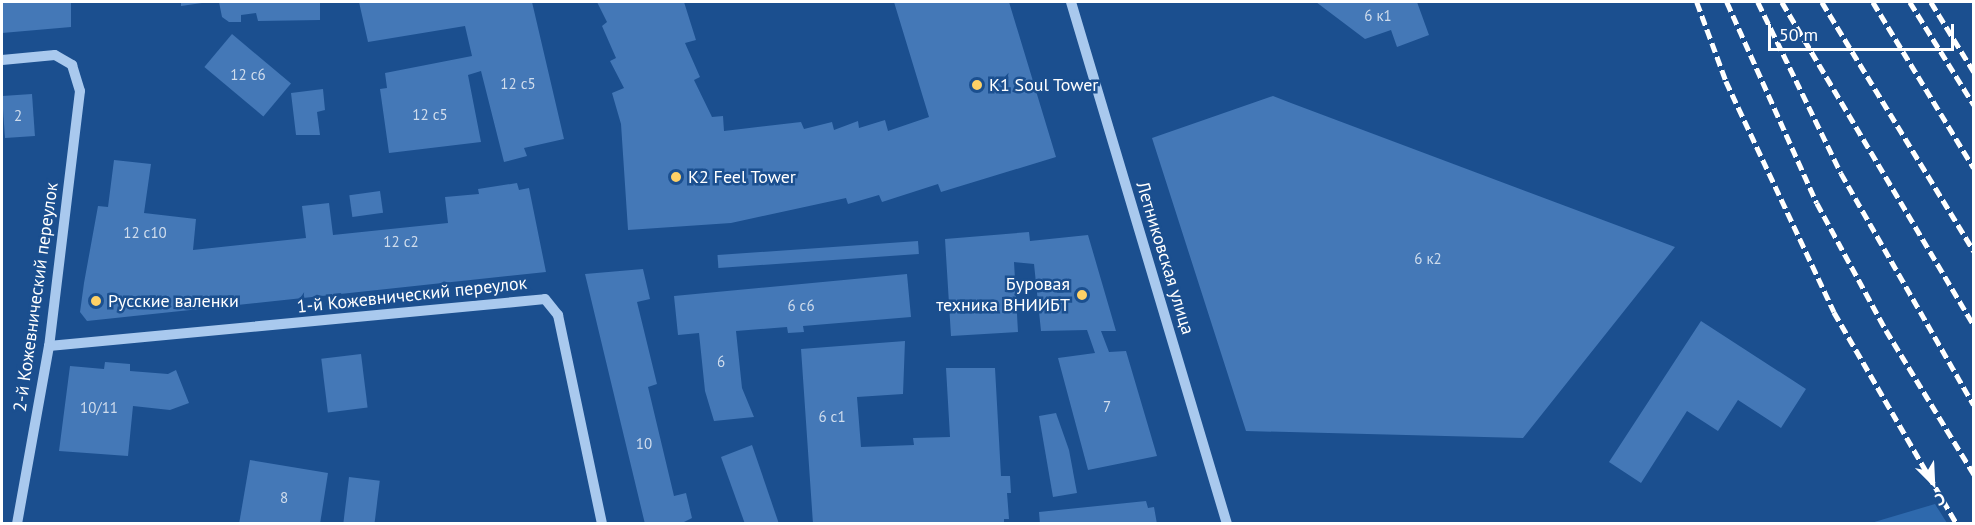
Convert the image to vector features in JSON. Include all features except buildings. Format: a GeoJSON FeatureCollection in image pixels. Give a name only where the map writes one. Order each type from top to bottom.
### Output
{"type":"FeatureCollection","features":[{"type":"Feature","properties":{"kind":"street","name":"Летниковская улица"},"geometry":{"type":"LineString","coordinates":[[1071,2],[1227,524]]}},
{"type":"Feature","properties":{"kind":"street","name":"2-й Кожевнический переулок"},"geometry":{"type":"LineString","coordinates":[[2,60],[55,56],[72,64],[77,73],[80,91],[49,346],[17,524]]}},
{"type":"Feature","properties":{"kind":"street","name":"1-й Кожевнический переулок"},"geometry":{"type":"LineString","coordinates":[[49,346],[545,299],[558,315],[602,524]]}},
{"type":"Feature","properties":{"kind":"shaded area"},"geometry":{"type":"Polygon","coordinates":[[[1935,504],[1947,523],[1871,523],[1935,504]]]}},
{"type":"Feature","properties":{"kind":"railway"},"geometry":{"type":"LineString","coordinates":[[1697,2],[1726,81],[1834,312],[1957,524]]}},
{"type":"Feature","properties":{"kind":"railway"},"geometry":{"type":"LineString","coordinates":[[1727,2],[1817,203],[1886,330],[1974,474]]}},
{"type":"Feature","properties":{"kind":"railway"},"geometry":{"type":"LineString","coordinates":[[1758,2],[1841,173],[1974,405]]}},
{"type":"Feature","properties":{"kind":"railway"},"geometry":{"type":"LineString","coordinates":[[1782,2],[1974,326]]}},
{"type":"Feature","properties":{"kind":"railway"},"geometry":{"type":"LineString","coordinates":[[1822,2],[1974,251]]}},
{"type":"Feature","properties":{"kind":"railway"},"geometry":{"type":"LineString","coordinates":[[1873,2],[1974,168]]}},
{"type":"Feature","properties":{"kind":"railway"},"geometry":{"type":"LineString","coordinates":[[1910,2],[1974,105]]}},
{"type":"Feature","properties":{"kind":"railway"},"geometry":{"type":"LineString","coordinates":[[1931,2],[1974,72]]}},
{"type":"Feature","properties":{"kind":"place","name":"К1 Soul Tower"},"geometry":{"type":"Point","coordinates":[977,85]}},
{"type":"Feature","properties":{"kind":"place","name":"К2 Feel Tower"},"geometry":{"type":"Point","coordinates":[676,177]}},
{"type":"Feature","properties":{"kind":"place","name":"Буровая техника ВНИИБТ"},"geometry":{"type":"Point","coordinates":[1082,295]}},
{"type":"Feature","properties":{"kind":"place","name":"Русские валенки"},"geometry":{"type":"Point","coordinates":[96,301]}}]}
